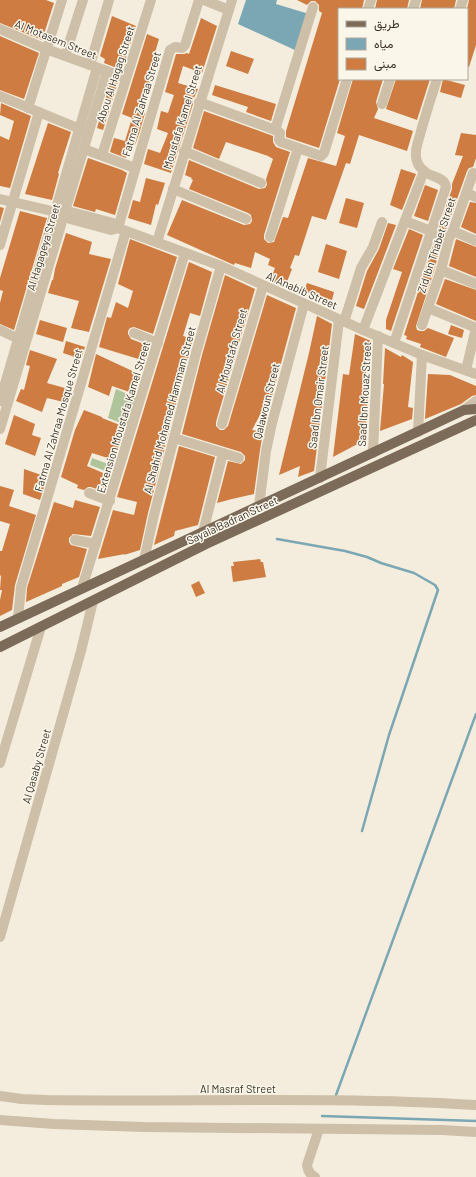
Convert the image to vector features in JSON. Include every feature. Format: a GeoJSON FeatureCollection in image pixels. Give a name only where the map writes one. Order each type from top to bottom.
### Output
{"type":"FeatureCollection","features":[{"type":"Feature","properties":{"kind":"main road","name":"Sayala Badran Street"},"geometry":{"type":"LineString","coordinates":[[0,627],[464,410],[476,409]]}},
{"type":"Feature","properties":{"kind":"main road","name":"Sayala Badran Street"},"geometry":{"type":"LineString","coordinates":[[0,648],[206,544],[476,420]]}},
{"type":"Feature","properties":{"kind":"main road"},"geometry":{"type":"LineString","coordinates":[[342,467],[352,477]]}},
{"type":"Feature","properties":{"kind":"street"},"geometry":{"type":"LineString","coordinates":[[65,56],[83,0]]}},
{"type":"Feature","properties":{"kind":"street","name":"Al Hagageya Street"},"geometry":{"type":"LineString","coordinates":[[0,401],[65,214],[84,149],[84,130],[94,67],[109,0]]}},
{"type":"Feature","properties":{"kind":"street","name":"Abou Al Hagag Street"},"geometry":{"type":"LineString","coordinates":[[102,155],[151,0]]}},
{"type":"Feature","properties":{"kind":"street","name":"Fatma Al Zahraa Street"},"geometry":{"type":"LineString","coordinates":[[122,229],[135,168],[170,50],[175,47],[182,48],[185,45],[199,0]]}},
{"type":"Feature","properties":{"kind":"street"},"geometry":{"type":"LineString","coordinates":[[204,0],[230,5]]}},
{"type":"Feature","properties":{"kind":"street"},"geometry":{"type":"LineString","coordinates":[[28,108],[46,49],[58,1]]}},
{"type":"Feature","properties":{"kind":"street","name":"Moustafa Kamel Street"},"geometry":{"type":"LineString","coordinates":[[156,242],[230,5]]}},
{"type":"Feature","properties":{"kind":"street"},"geometry":{"type":"LineString","coordinates":[[275,130],[314,7]]}},
{"type":"Feature","properties":{"kind":"street","name":"Al Motasem Street"},"geometry":{"type":"LineString","coordinates":[[0,29],[46,49],[126,78]]}},
{"type":"Feature","properties":{"kind":"street","name":"Al Hagageya Street"},"geometry":{"type":"LineString","coordinates":[[0,429],[55,211],[107,71]]}},
{"type":"Feature","properties":{"kind":"street"},"geometry":{"type":"LineString","coordinates":[[200,102],[275,130],[280,134],[280,141],[322,155],[347,80]]}},
{"type":"Feature","properties":{"kind":"street"},"geometry":{"type":"LineString","coordinates":[[382,104],[390,80]]}},
{"type":"Feature","properties":{"kind":"street"},"geometry":{"type":"LineString","coordinates":[[394,343],[446,189],[446,184],[442,180],[424,171],[418,164],[416,157],[416,150],[437,80]]}},
{"type":"Feature","properties":{"kind":"street"},"geometry":{"type":"LineString","coordinates":[[0,96],[84,130]]}},
{"type":"Feature","properties":{"kind":"street"},"geometry":{"type":"LineString","coordinates":[[0,245],[39,112]]}},
{"type":"Feature","properties":{"kind":"street"},"geometry":{"type":"LineString","coordinates":[[270,237],[298,148]]}},
{"type":"Feature","properties":{"kind":"street"},"geometry":{"type":"LineString","coordinates":[[84,149],[135,168]]}},
{"type":"Feature","properties":{"kind":"street"},"geometry":{"type":"LineString","coordinates":[[184,151],[261,183]]}},
{"type":"Feature","properties":{"kind":"street"},"geometry":{"type":"LineString","coordinates":[[363,330],[424,171]]}},
{"type":"Feature","properties":{"kind":"street","name":"Zid Ibn Thabet Street"},"geometry":{"type":"LineString","coordinates":[[422,325],[473,173]]}},
{"type":"Feature","properties":{"kind":"street"},"geometry":{"type":"LineString","coordinates":[[173,189],[246,219]]}},
{"type":"Feature","properties":{"kind":"street"},"geometry":{"type":"LineString","coordinates":[[466,193],[476,197]]}},
{"type":"Feature","properties":{"kind":"street","name":"Al Anabib Street"},"geometry":{"type":"LineString","coordinates":[[0,198],[65,214],[71,212],[82,214],[113,223],[122,229],[221,266],[341,321],[476,374]]}},
{"type":"Feature","properties":{"kind":"street"},"geometry":{"type":"LineString","coordinates":[[405,221],[431,231],[476,241]]}},
{"type":"Feature","properties":{"kind":"street","name":"Saad Ibn Omair Street"},"geometry":{"type":"LineString","coordinates":[[320,478],[341,321],[361,268],[373,247],[382,222]]}},
{"type":"Feature","properties":{"kind":"street","name":"Fatma Al Zahraa Mosque Street"},"geometry":{"type":"LineString","coordinates":[[18,618],[21,586],[122,229]]}},
{"type":"Feature","properties":{"kind":"street","name":"Extension Moustafa Kamel Street"},"geometry":{"type":"LineString","coordinates":[[82,588],[185,253]]}},
{"type":"Feature","properties":{"kind":"street","name":"Al Shahid Mohamed Hammam Street"},"geometry":{"type":"LineString","coordinates":[[144,560],[154,515],[196,353],[221,266]]}},
{"type":"Feature","properties":{"kind":"street"},"geometry":{"type":"LineString","coordinates":[[441,270],[476,284]]}},
{"type":"Feature","properties":{"kind":"street","name":"Al Moustafa Street"},"geometry":{"type":"LineString","coordinates":[[222,424],[263,286]]}},
{"type":"Feature","properties":{"kind":"street","name":"Qalawoun Street"},"geometry":{"type":"LineString","coordinates":[[259,506],[266,451],[272,424],[304,304]]}},
{"type":"Feature","properties":{"kind":"street"},"geometry":{"type":"LineString","coordinates":[[428,308],[476,328],[466,370]]}},
{"type":"Feature","properties":{"kind":"street"},"geometry":{"type":"LineString","coordinates":[[0,330],[22,340]]}},
{"type":"Feature","properties":{"kind":"street"},"geometry":{"type":"LineString","coordinates":[[134,333],[158,343]]}},
{"type":"Feature","properties":{"kind":"street","name":"Saad Ibn Mouaz Street"},"geometry":{"type":"LineString","coordinates":[[373,453],[378,336]]}},
{"type":"Feature","properties":{"kind":"street"},"geometry":{"type":"LineString","coordinates":[[418,432],[422,354]]}},
{"type":"Feature","properties":{"kind":"street","name":"Sayala Badran Street"},"geometry":{"type":"LineString","coordinates":[[464,410],[476,401]]}},
{"type":"Feature","properties":{"kind":"street"},"geometry":{"type":"LineString","coordinates":[[174,438],[239,458]]}},
{"type":"Feature","properties":{"kind":"street"},"geometry":{"type":"LineString","coordinates":[[203,532],[222,453]]}},
{"type":"Feature","properties":{"kind":"street"},"geometry":{"type":"LineString","coordinates":[[89,493],[110,501]]}},
{"type":"Feature","properties":{"kind":"street"},"geometry":{"type":"LineString","coordinates":[[75,540],[96,544]]}},
{"type":"Feature","properties":{"kind":"street","name":"Al Qasaby Street"},"geometry":{"type":"LineString","coordinates":[[0,937],[81,651],[93,601]]}},
{"type":"Feature","properties":{"kind":"street"},"geometry":{"type":"LineString","coordinates":[[0,763],[41,626]]}},
{"type":"Feature","properties":{"kind":"street","name":"Al Masraf Street"},"geometry":{"type":"LineString","coordinates":[[0,1096],[46,1100],[326,1100],[476,1105]]}},
{"type":"Feature","properties":{"kind":"street"},"geometry":{"type":"LineString","coordinates":[[0,1120],[54,1124],[442,1130],[476,1132]]}},
{"type":"Feature","properties":{"kind":"street"},"geometry":{"type":"LineString","coordinates":[[315,1177],[310,1174],[307,1165],[319,1129]]}},
{"type":"Feature","properties":{"kind":"green space"},"geometry":{"type":"Polygon","coordinates":[[[116,389],[137,398],[129,426],[108,418],[116,389]]]}},
{"type":"Feature","properties":{"kind":"green space"},"geometry":{"type":"Polygon","coordinates":[[[92,458],[111,465],[108,472],[90,465],[92,458]]]}},
{"type":"Feature","properties":{"kind":"water"},"geometry":{"type":"Polygon","coordinates":[[[246,0],[277,0],[276,4],[309,14],[297,51],[238,24],[246,0]]]}},
{"type":"Feature","properties":{"kind":"building"},"geometry":{"type":"Polygon","coordinates":[[[0,0],[46,0],[54,3],[42,40],[0,23],[0,0]]]}},
{"type":"Feature","properties":{"kind":"building"},"geometry":{"type":"Polygon","coordinates":[[[297,0],[364,0],[362,8],[338,8],[338,80],[340,80],[319,148],[286,137],[286,131],[322,13],[319,11],[319,5],[315,1],[311,1],[307,5],[297,0]]]}},
{"type":"Feature","properties":{"kind":"building"},"geometry":{"type":"Polygon","coordinates":[[[377,0],[409,0],[407,8],[375,8],[377,0]]]}},
{"type":"Feature","properties":{"kind":"building"},"geometry":{"type":"Polygon","coordinates":[[[422,0],[456,0],[454,8],[420,8],[422,0]]]}},
{"type":"Feature","properties":{"kind":"building"},"geometry":{"type":"Polygon","coordinates":[[[469,0],[476,0],[476,45],[469,67],[468,67],[467,8],[469,0]]]}},
{"type":"Feature","properties":{"kind":"building"},"geometry":{"type":"Polygon","coordinates":[[[112,16],[136,26],[122,70],[104,63],[105,59],[100,56],[112,16]]]}},
{"type":"Feature","properties":{"kind":"building"},"geometry":{"type":"Polygon","coordinates":[[[201,18],[217,26],[202,73],[183,66],[178,83],[198,89],[193,100],[171,173],[144,164],[148,149],[160,153],[165,141],[168,133],[157,129],[161,111],[168,113],[174,95],[165,92],[176,54],[189,54],[201,18]]]}},
{"type":"Feature","properties":{"kind":"building"},"geometry":{"type":"Polygon","coordinates":[[[147,34],[159,39],[154,56],[157,57],[140,112],[145,113],[139,134],[135,145],[131,143],[126,158],[110,152],[114,138],[125,141],[132,118],[122,114],[147,34]]]}},
{"type":"Feature","properties":{"kind":"building"},"geometry":{"type":"Polygon","coordinates":[[[0,36],[39,53],[24,99],[0,90],[0,36]]]}},
{"type":"Feature","properties":{"kind":"building"},"geometry":{"type":"Polygon","coordinates":[[[231,51],[254,59],[248,74],[226,66],[231,51]]]}},
{"type":"Feature","properties":{"kind":"building"},"geometry":{"type":"Polygon","coordinates":[[[111,80],[118,82],[103,130],[97,128],[111,80]]]}},
{"type":"Feature","properties":{"kind":"building"},"geometry":{"type":"Polygon","coordinates":[[[353,80],[383,80],[376,102],[378,109],[374,118],[413,131],[407,151],[359,135],[350,164],[346,163],[326,220],[312,216],[299,256],[295,255],[290,268],[292,269],[285,287],[274,283],[271,278],[275,268],[268,265],[270,259],[255,252],[251,268],[235,263],[234,265],[167,235],[182,200],[244,225],[250,224],[252,221],[251,215],[248,213],[189,189],[193,180],[185,175],[189,160],[259,189],[265,188],[267,185],[266,179],[273,159],[268,156],[226,142],[219,159],[193,148],[204,111],[273,136],[273,142],[276,147],[290,152],[264,235],[264,239],[268,243],[274,242],[283,217],[288,218],[308,158],[336,166],[345,136],[337,133],[353,80]]]}},
{"type":"Feature","properties":{"kind":"building"},"geometry":{"type":"Polygon","coordinates":[[[396,80],[430,80],[417,120],[386,109],[396,80]]]}},
{"type":"Feature","properties":{"kind":"building"},"geometry":{"type":"Polygon","coordinates":[[[443,80],[465,85],[461,98],[440,92],[443,80]]]}},
{"type":"Feature","properties":{"kind":"building"},"geometry":{"type":"Polygon","coordinates":[[[215,85],[276,104],[271,121],[246,112],[248,107],[212,95],[215,85]]]}},
{"type":"Feature","properties":{"kind":"building"},"geometry":{"type":"Polygon","coordinates":[[[1,103],[31,116],[10,188],[0,186],[0,136],[9,140],[14,121],[0,115],[1,103]]]}},
{"type":"Feature","properties":{"kind":"building"},"geometry":{"type":"Polygon","coordinates":[[[48,123],[71,132],[58,173],[52,200],[25,194],[48,123]]]}},
{"type":"Feature","properties":{"kind":"building"},"geometry":{"type":"Polygon","coordinates":[[[461,133],[476,135],[476,158],[473,167],[469,168],[467,171],[446,230],[439,227],[452,189],[452,184],[463,156],[455,155],[461,133]]]}},
{"type":"Feature","properties":{"kind":"building"},"geometry":{"type":"Polygon","coordinates":[[[88,158],[127,173],[115,215],[96,209],[95,212],[73,206],[88,158]]]}},
{"type":"Feature","properties":{"kind":"building"},"geometry":{"type":"Polygon","coordinates":[[[401,169],[416,174],[402,210],[390,205],[401,169]]]}},
{"type":"Feature","properties":{"kind":"building"},"geometry":{"type":"Polygon","coordinates":[[[146,178],[165,183],[158,205],[156,204],[151,225],[128,218],[133,200],[140,202],[146,178]]]}},
{"type":"Feature","properties":{"kind":"building"},"geometry":{"type":"Polygon","coordinates":[[[425,185],[438,190],[428,221],[414,216],[425,185]]]}},
{"type":"Feature","properties":{"kind":"building"},"geometry":{"type":"Polygon","coordinates":[[[346,198],[364,203],[357,228],[339,223],[346,198]]]}},
{"type":"Feature","properties":{"kind":"building"},"geometry":{"type":"Polygon","coordinates":[[[470,202],[476,203],[476,234],[461,227],[470,202]]]}},
{"type":"Feature","properties":{"kind":"building"},"geometry":{"type":"Polygon","coordinates":[[[0,207],[4,208],[0,222],[0,207]]]}},
{"type":"Feature","properties":{"kind":"building"},"geometry":{"type":"Polygon","coordinates":[[[20,211],[47,218],[14,330],[0,324],[0,303],[3,291],[0,290],[0,278],[20,211]]]}},
{"type":"Feature","properties":{"kind":"building"},"geometry":{"type":"Polygon","coordinates":[[[388,223],[396,225],[364,309],[356,306],[367,271],[379,249],[388,223]]]}},
{"type":"Feature","properties":{"kind":"building"},"geometry":{"type":"Polygon","coordinates":[[[409,229],[423,235],[391,331],[386,329],[386,320],[402,272],[393,269],[409,229]]]}},
{"type":"Feature","properties":{"kind":"building"},"geometry":{"type":"Polygon","coordinates":[[[66,233],[92,242],[89,254],[111,259],[89,332],[71,328],[79,301],[48,293],[66,233]]]}},
{"type":"Feature","properties":{"kind":"building"},"geometry":{"type":"Polygon","coordinates":[[[130,239],[177,257],[153,334],[134,327],[130,328],[128,331],[131,339],[149,346],[145,361],[99,347],[107,317],[111,318],[116,302],[128,308],[133,291],[118,284],[130,239]]]}},
{"type":"Feature","properties":{"kind":"building"},"geometry":{"type":"Polygon","coordinates":[[[456,239],[476,247],[476,277],[449,266],[456,239]]]}},
{"type":"Feature","properties":{"kind":"building"},"geometry":{"type":"Polygon","coordinates":[[[435,240],[441,242],[435,268],[416,326],[417,330],[420,331],[424,331],[428,328],[454,338],[446,357],[420,347],[421,344],[406,339],[407,336],[404,335],[435,240]]]}},
{"type":"Feature","properties":{"kind":"building"},"geometry":{"type":"Polygon","coordinates":[[[326,244],[347,251],[339,279],[318,272],[326,244]]]}},
{"type":"Feature","properties":{"kind":"building"},"geometry":{"type":"Polygon","coordinates":[[[189,262],[212,272],[200,316],[190,313],[183,336],[193,339],[148,513],[140,550],[124,555],[125,554],[98,559],[113,510],[134,515],[137,502],[117,497],[189,262]]]}},
{"type":"Feature","properties":{"kind":"building"},"geometry":{"type":"Polygon","coordinates":[[[225,275],[255,289],[216,422],[216,426],[220,430],[224,430],[228,426],[267,295],[296,308],[267,415],[261,413],[252,430],[263,432],[254,494],[217,503],[228,461],[241,464],[245,460],[245,456],[241,452],[182,434],[202,355],[225,275]]]}},
{"type":"Feature","properties":{"kind":"building"},"geometry":{"type":"Polygon","coordinates":[[[445,279],[476,290],[476,321],[436,304],[445,279]]]}},
{"type":"Feature","properties":{"kind":"building"},"geometry":{"type":"Polygon","coordinates":[[[307,283],[334,292],[332,300],[304,291],[307,283]]]}},
{"type":"Feature","properties":{"kind":"building"},"geometry":{"type":"Polygon","coordinates":[[[317,316],[332,324],[314,471],[298,477],[300,466],[279,475],[309,353],[317,316]]]}},
{"type":"Feature","properties":{"kind":"building"},"geometry":{"type":"Polygon","coordinates":[[[40,320],[67,328],[63,342],[36,334],[40,320]]]}},
{"type":"Feature","properties":{"kind":"building"},"geometry":{"type":"Polygon","coordinates":[[[451,325],[464,330],[462,338],[448,334],[451,325]]]}},
{"type":"Feature","properties":{"kind":"building"},"geometry":{"type":"Polygon","coordinates":[[[355,334],[371,341],[370,357],[367,357],[365,387],[368,387],[367,439],[333,457],[343,374],[349,375],[355,334]]]}},
{"type":"Feature","properties":{"kind":"building"},"geometry":{"type":"Polygon","coordinates":[[[66,341],[85,347],[81,359],[63,353],[66,341]]]}},
{"type":"Feature","properties":{"kind":"building"},"geometry":{"type":"Polygon","coordinates":[[[385,348],[401,357],[402,355],[413,362],[408,407],[413,408],[412,419],[380,431],[384,384],[385,348]]]}},
{"type":"Feature","properties":{"kind":"building"},"geometry":{"type":"Polygon","coordinates":[[[30,350],[57,359],[47,383],[72,390],[68,403],[47,398],[42,412],[16,401],[21,389],[24,390],[30,366],[26,365],[30,350]]]}},
{"type":"Feature","properties":{"kind":"building"},"geometry":{"type":"Polygon","coordinates":[[[96,354],[141,375],[135,394],[112,386],[109,396],[88,387],[96,354]]]}},
{"type":"Feature","properties":{"kind":"building"},"geometry":{"type":"Polygon","coordinates":[[[428,374],[450,375],[476,386],[476,395],[472,396],[461,404],[425,419],[428,374]]]}},
{"type":"Feature","properties":{"kind":"building"},"geometry":{"type":"Polygon","coordinates":[[[84,410],[125,427],[114,460],[92,453],[87,466],[110,476],[105,492],[91,487],[84,490],[77,488],[78,485],[61,477],[75,430],[84,410]]]}},
{"type":"Feature","properties":{"kind":"building"},"geometry":{"type":"Polygon","coordinates":[[[14,415],[35,424],[32,435],[41,438],[35,456],[5,444],[14,415]]]}},
{"type":"Feature","properties":{"kind":"building"},"geometry":{"type":"Polygon","coordinates":[[[179,446],[215,457],[198,525],[175,531],[174,536],[154,545],[179,446]]]}},
{"type":"Feature","properties":{"kind":"building"},"geometry":{"type":"Polygon","coordinates":[[[24,469],[47,477],[40,500],[23,494],[24,469]]]}},
{"type":"Feature","properties":{"kind":"building"},"geometry":{"type":"Polygon","coordinates":[[[0,486],[14,490],[9,506],[36,515],[15,585],[12,610],[0,616],[0,600],[2,590],[0,590],[0,551],[2,551],[10,524],[0,521],[0,486]]]}},
{"type":"Feature","properties":{"kind":"building"},"geometry":{"type":"Polygon","coordinates":[[[75,500],[100,507],[91,536],[73,534],[69,538],[71,545],[87,549],[79,577],[26,602],[27,588],[54,502],[73,508],[75,500]]]}},
{"type":"Feature","properties":{"kind":"building"},"geometry":{"type":"Polygon","coordinates":[[[260,559],[261,562],[263,562],[266,577],[233,582],[231,566],[234,566],[233,562],[260,559]]]}},
{"type":"Feature","properties":{"kind":"building"},"geometry":{"type":"Polygon","coordinates":[[[199,581],[205,593],[196,597],[191,585],[199,581]]]}},
{"type":"Feature","properties":{"kind":"waterway"},"geometry":{"type":"LineString","coordinates":[[277,539],[345,551],[367,557],[414,573],[435,585],[438,590],[389,735],[362,831]]}},
{"type":"Feature","properties":{"kind":"waterway"},"geometry":{"type":"LineString","coordinates":[[336,1095],[476,714]]}},
{"type":"Feature","properties":{"kind":"waterway"},"geometry":{"type":"LineString","coordinates":[[322,1116],[476,1121]]}}]}
